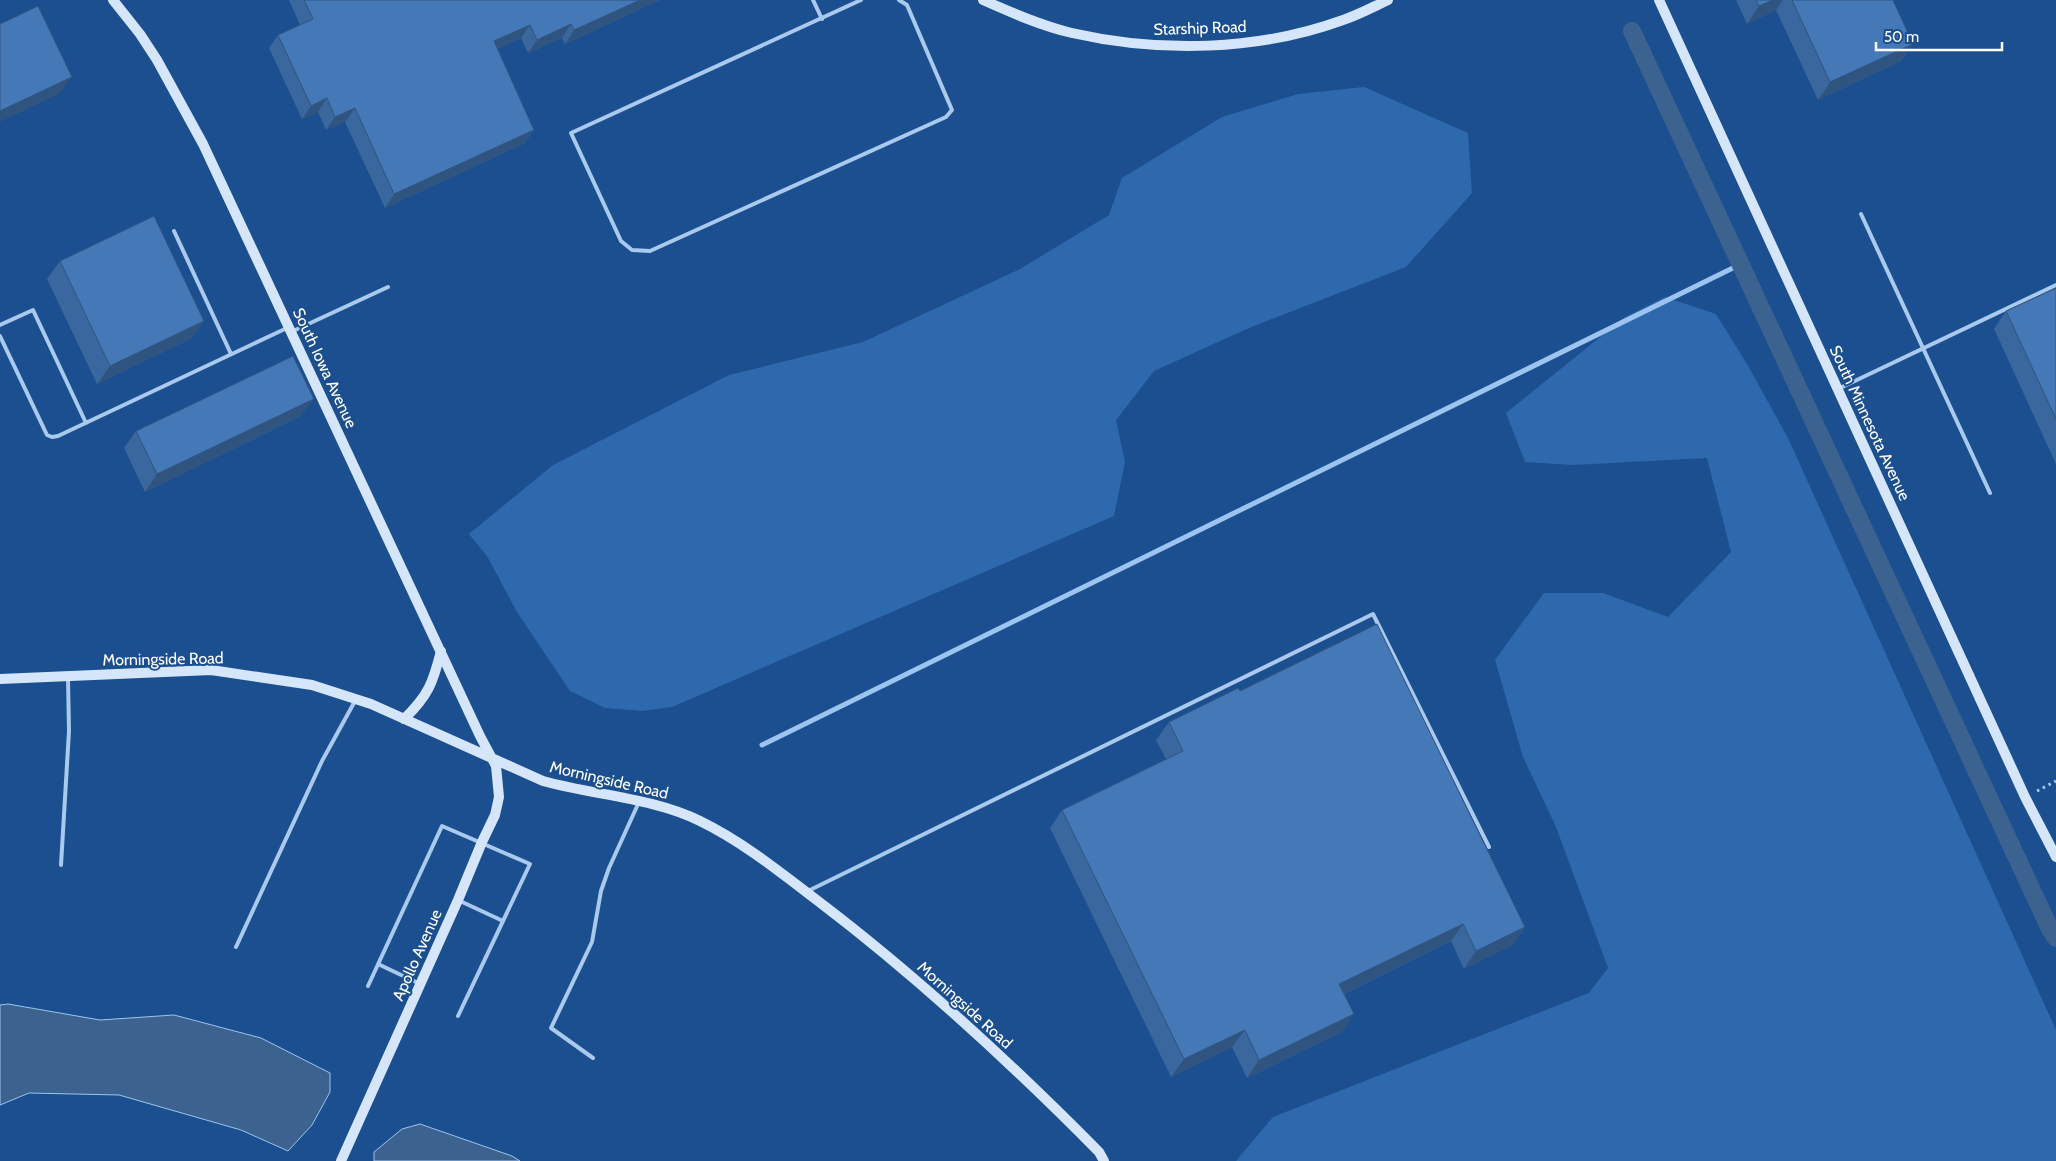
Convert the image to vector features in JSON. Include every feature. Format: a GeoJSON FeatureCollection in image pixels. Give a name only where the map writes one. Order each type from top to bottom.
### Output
{"type":"FeatureCollection","features":[{"type":"Feature","properties":{"kind":"street","name":"South Iowa Avenue"},"geometry":{"type":"LineString","coordinates":[[112,0],[140,34],[173,86],[203,144],[492,759]]}},
{"type":"Feature","properties":{"kind":"street","name":"Starship Road"},"geometry":{"type":"LineString","coordinates":[[983,0],[1019,16],[1072,33],[1157,47],[1220,45],[1280,37],[1343,20],[1388,0]]}},
{"type":"Feature","properties":{"kind":"street","name":"South Minnesota Avenue"},"geometry":{"type":"LineString","coordinates":[[1659,0],[2025,797],[2056,858]]}},
{"type":"Feature","properties":{"kind":"street"},"geometry":{"type":"LineString","coordinates":[[404,719],[420,704],[433,681],[440,651]]}},
{"type":"Feature","properties":{"kind":"street","name":"Morningside Road"},"geometry":{"type":"LineString","coordinates":[[0,679],[211,670],[312,685],[356,699],[543,780],[573,789],[668,808],[699,820],[758,856],[870,941],[1027,1080],[1099,1152],[1104,1161]]}},
{"type":"Feature","properties":{"kind":"street","name":"Apollo Avenue"},"geometry":{"type":"LineString","coordinates":[[341,1161],[482,842],[496,815],[499,797],[496,766],[492,759]]}},
{"type":"Feature","properties":{"kind":"lane"},"geometry":{"type":"LineString","coordinates":[[814,0],[822,19]]}},
{"type":"Feature","properties":{"kind":"lane"},"geometry":{"type":"LineString","coordinates":[[861,0],[571,133],[621,240],[632,250],[650,251],[946,117],[952,110],[907,5],[899,0]]}},
{"type":"Feature","properties":{"kind":"lane"},"geometry":{"type":"LineString","coordinates":[[1861,214],[1990,493]]}},
{"type":"Feature","properties":{"kind":"lane"},"geometry":{"type":"LineString","coordinates":[[174,231],[231,354]]}},
{"type":"Feature","properties":{"kind":"lane"},"geometry":{"type":"LineString","coordinates":[[1838,389],[2056,285]]}},
{"type":"Feature","properties":{"kind":"lane"},"geometry":{"type":"LineString","coordinates":[[0,336],[47,434],[52,437],[58,436],[231,354],[388,287]]}},
{"type":"Feature","properties":{"kind":"lane"},"geometry":{"type":"LineString","coordinates":[[0,325],[33,310],[86,423]]}},
{"type":"Feature","properties":{"kind":"lane"},"geometry":{"type":"LineString","coordinates":[[806,892],[1373,614],[1489,846]]}},
{"type":"Feature","properties":{"kind":"lane"},"geometry":{"type":"LineString","coordinates":[[61,865],[69,731],[68,676]]}},
{"type":"Feature","properties":{"kind":"lane"},"geometry":{"type":"LineString","coordinates":[[236,947],[322,761],[356,699]]}},
{"type":"Feature","properties":{"kind":"lane"},"geometry":{"type":"LineString","coordinates":[[592,1058],[551,1028],[592,942],[601,890],[639,802]]}},
{"type":"Feature","properties":{"kind":"lane"},"geometry":{"type":"LineString","coordinates":[[368,986],[442,826],[530,864],[458,1016]]}},
{"type":"Feature","properties":{"kind":"lane"},"geometry":{"type":"LineString","coordinates":[[458,900],[503,921]]}},
{"type":"Feature","properties":{"kind":"lane"},"geometry":{"type":"LineString","coordinates":[[378,964],[420,984]]}},
{"type":"Feature","properties":{"kind":"path"},"geometry":{"type":"LineString","coordinates":[[2025,797],[2056,781]]}},
{"type":"Feature","properties":{"kind":"shaded area"},"geometry":{"type":"Polygon","coordinates":[[[1364,87],[1468,133],[1472,193],[1406,267],[1249,328],[1154,371],[1116,420],[1125,462],[1114,516],[672,707],[643,711],[605,708],[570,691],[517,612],[487,556],[469,534],[553,465],[729,375],[863,342],[1020,269],[1109,215],[1122,178],[1222,117],[1298,94],[1364,87]]]}},
{"type":"Feature","properties":{"kind":"shaded area"},"geometry":{"type":"Polygon","coordinates":[[[1665,297],[1716,314],[1747,364],[1788,438],[2056,1030],[2056,1161],[1236,1161],[1273,1117],[1589,993],[1608,968],[1556,827],[1523,757],[1495,660],[1544,593],[1603,593],[1668,617],[1731,552],[1707,458],[1573,465],[1525,462],[1506,413],[1625,317],[1665,297]]]}},
{"type":"Feature","properties":{"kind":"shaded area"},"geometry":{"type":"Polygon","coordinates":[[[8,1004],[100,1020],[174,1015],[261,1038],[330,1073],[330,1092],[312,1125],[288,1151],[241,1130],[119,1095],[29,1093],[0,1105],[0,1005],[8,1004]]]}},
{"type":"Feature","properties":{"kind":"shaded area"},"geometry":{"type":"Polygon","coordinates":[[[420,1124],[512,1156],[520,1161],[374,1161],[374,1152],[402,1129],[420,1124]]]}},
{"type":"Feature","properties":{"kind":"building"},"geometry":{"type":"Polygon","coordinates":[[[304,0],[640,0],[574,30],[571,24],[537,40],[530,25],[494,41],[534,130],[394,194],[355,108],[335,117],[327,98],[311,106],[278,35],[313,19],[304,0]]]}},
{"type":"Feature","properties":{"kind":"building"},"geometry":{"type":"Polygon","coordinates":[[[1756,0],[1773,0],[1759,6],[1756,0]]]}},
{"type":"Feature","properties":{"kind":"building"},"geometry":{"type":"Polygon","coordinates":[[[1792,0],[1893,0],[1913,44],[1830,82],[1792,0]]]}},
{"type":"Feature","properties":{"kind":"building"},"geometry":{"type":"Polygon","coordinates":[[[38,6],[72,77],[0,111],[0,24],[38,6]]]}},
{"type":"Feature","properties":{"kind":"building"},"geometry":{"type":"Polygon","coordinates":[[[154,216],[204,321],[110,366],[60,261],[154,216]]]}},
{"type":"Feature","properties":{"kind":"building"},"geometry":{"type":"Polygon","coordinates":[[[2056,288],[2056,419],[2006,311],[2056,288]]]}},
{"type":"Feature","properties":{"kind":"building"},"geometry":{"type":"Polygon","coordinates":[[[293,356],[314,399],[157,474],[136,431],[293,356]]]}},
{"type":"Feature","properties":{"kind":"building"},"geometry":{"type":"Polygon","coordinates":[[[1377,624],[1525,927],[1476,951],[1463,924],[1339,984],[1354,1014],[1259,1060],[1245,1030],[1184,1059],[1062,810],[1183,751],[1169,722],[1238,688],[1240,691],[1377,624]]]}},
{"type":"Feature","properties":{"kind":"waterway"},"geometry":{"type":"LineString","coordinates":[[1632,31],[2050,929],[2056,938]]}},
{"type":"Feature","properties":{"kind":"waterway"},"geometry":{"type":"LineString","coordinates":[[762,745],[1741,264]]}}]}
